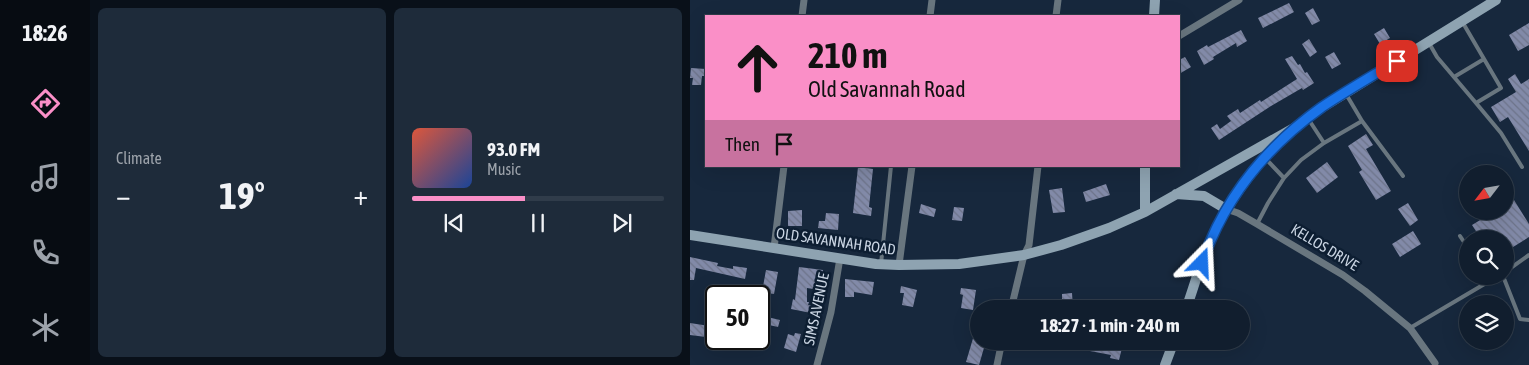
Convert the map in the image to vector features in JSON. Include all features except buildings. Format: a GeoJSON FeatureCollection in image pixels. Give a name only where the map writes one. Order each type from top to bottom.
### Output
{"type":"FeatureCollection","features":[{"type":"Feature","properties":{"kind":"main road"},"geometry":{"type":"LineString","coordinates":[[1154,15],[1155,0]]}},
{"type":"Feature","properties":{"kind":"main road"},"geometry":{"type":"LineString","coordinates":[[1189,300],[1208,245],[1226,209],[1238,190],[1264,158],[1299,124],[1364,81],[1496,0]]}},
{"type":"Feature","properties":{"kind":"main road","name":"OLD SAVANNAH ROAD"},"geometry":{"type":"LineString","coordinates":[[690,235],[881,264],[959,264],[1024,255],[1083,238],[1145,212],[1299,124]]}},
{"type":"Feature","properties":{"kind":"main road"},"geometry":{"type":"LineString","coordinates":[[1145,167],[1145,212]]}},
{"type":"Feature","properties":{"kind":"main road","name":"KELLOS DRIVE"},"geometry":{"type":"LineString","coordinates":[[1175,194],[1204,196],[1226,209]]}},
{"type":"Feature","properties":{"kind":"main road"},"geometry":{"type":"LineString","coordinates":[[1165,365],[1171,350]]}},
{"type":"Feature","properties":{"kind":"street"},"geometry":{"type":"LineString","coordinates":[[802,15],[804,0]]}},
{"type":"Feature","properties":{"kind":"street"},"geometry":{"type":"LineString","coordinates":[[930,15],[932,0]]}},
{"type":"Feature","properties":{"kind":"street"},"geometry":{"type":"LineString","coordinates":[[1056,15],[1058,0]]}},
{"type":"Feature","properties":{"kind":"street"},"geometry":{"type":"LineString","coordinates":[[1180,35],[1239,0]]}},
{"type":"Feature","properties":{"kind":"street"},"geometry":{"type":"LineString","coordinates":[[774,248],[784,167]]}},
{"type":"Feature","properties":{"kind":"street"},"geometry":{"type":"LineString","coordinates":[[900,265],[912,167]]}},
{"type":"Feature","properties":{"kind":"street"},"geometry":{"type":"LineString","coordinates":[[1012,300],[1024,255],[1029,246],[1038,167]]}},
{"type":"Feature","properties":{"kind":"street","name":"KELLOS DRIVE"},"geometry":{"type":"LineString","coordinates":[[1226,209],[1238,213],[1343,275],[1386,307],[1410,328],[1436,363]]}},
{"type":"Feature","properties":{"kind":"street","name":"SIMS AVENUE"},"geometry":{"type":"LineString","coordinates":[[817,365],[831,312],[840,258]]}},
{"type":"Feature","properties":{"kind":"street"},"geometry":{"type":"LineString","coordinates":[[996,365],[1000,350]]}},
{"type":"Feature","properties":{"kind":"lane"},"geometry":{"type":"LineString","coordinates":[[1461,21],[1501,88],[1476,103]]}},
{"type":"Feature","properties":{"kind":"lane"},"geometry":{"type":"LineString","coordinates":[[1428,42],[1437,57],[1502,133],[1522,167]]}},
{"type":"Feature","properties":{"kind":"lane"},"geometry":{"type":"LineString","coordinates":[[1454,77],[1484,59]]}},
{"type":"Feature","properties":{"kind":"lane"},"geometry":{"type":"LineString","coordinates":[[1345,93],[1362,121],[1403,176]]}},
{"type":"Feature","properties":{"kind":"lane"},"geometry":{"type":"LineString","coordinates":[[1308,118],[1324,143]]}},
{"type":"Feature","properties":{"kind":"lane"},"geometry":{"type":"LineString","coordinates":[[1257,224],[1284,178],[1301,160],[1324,143],[1362,121]]}},
{"type":"Feature","properties":{"kind":"lane"},"geometry":{"type":"LineString","coordinates":[[1264,158],[1284,178]]}},
{"type":"Feature","properties":{"kind":"lane"},"geometry":{"type":"LineString","coordinates":[[881,264],[891,167]]}},
{"type":"Feature","properties":{"kind":"lane"},"geometry":{"type":"LineString","coordinates":[[1514,266],[1529,255]]}},
{"type":"Feature","properties":{"kind":"lane"},"geometry":{"type":"LineString","coordinates":[[1410,328],[1484,285]]}},
{"type":"Feature","properties":{"kind":"lane"},"geometry":{"type":"LineString","coordinates":[[1507,285],[1520,319],[1529,320]]}},
{"type":"Feature","properties":{"kind":"route"},"geometry":{"type":"LineString","coordinates":[[1202,263],[1208,245],[1226,209],[1238,190],[1268,153],[1299,124],[1323,106],[1397,61]]}}]}
